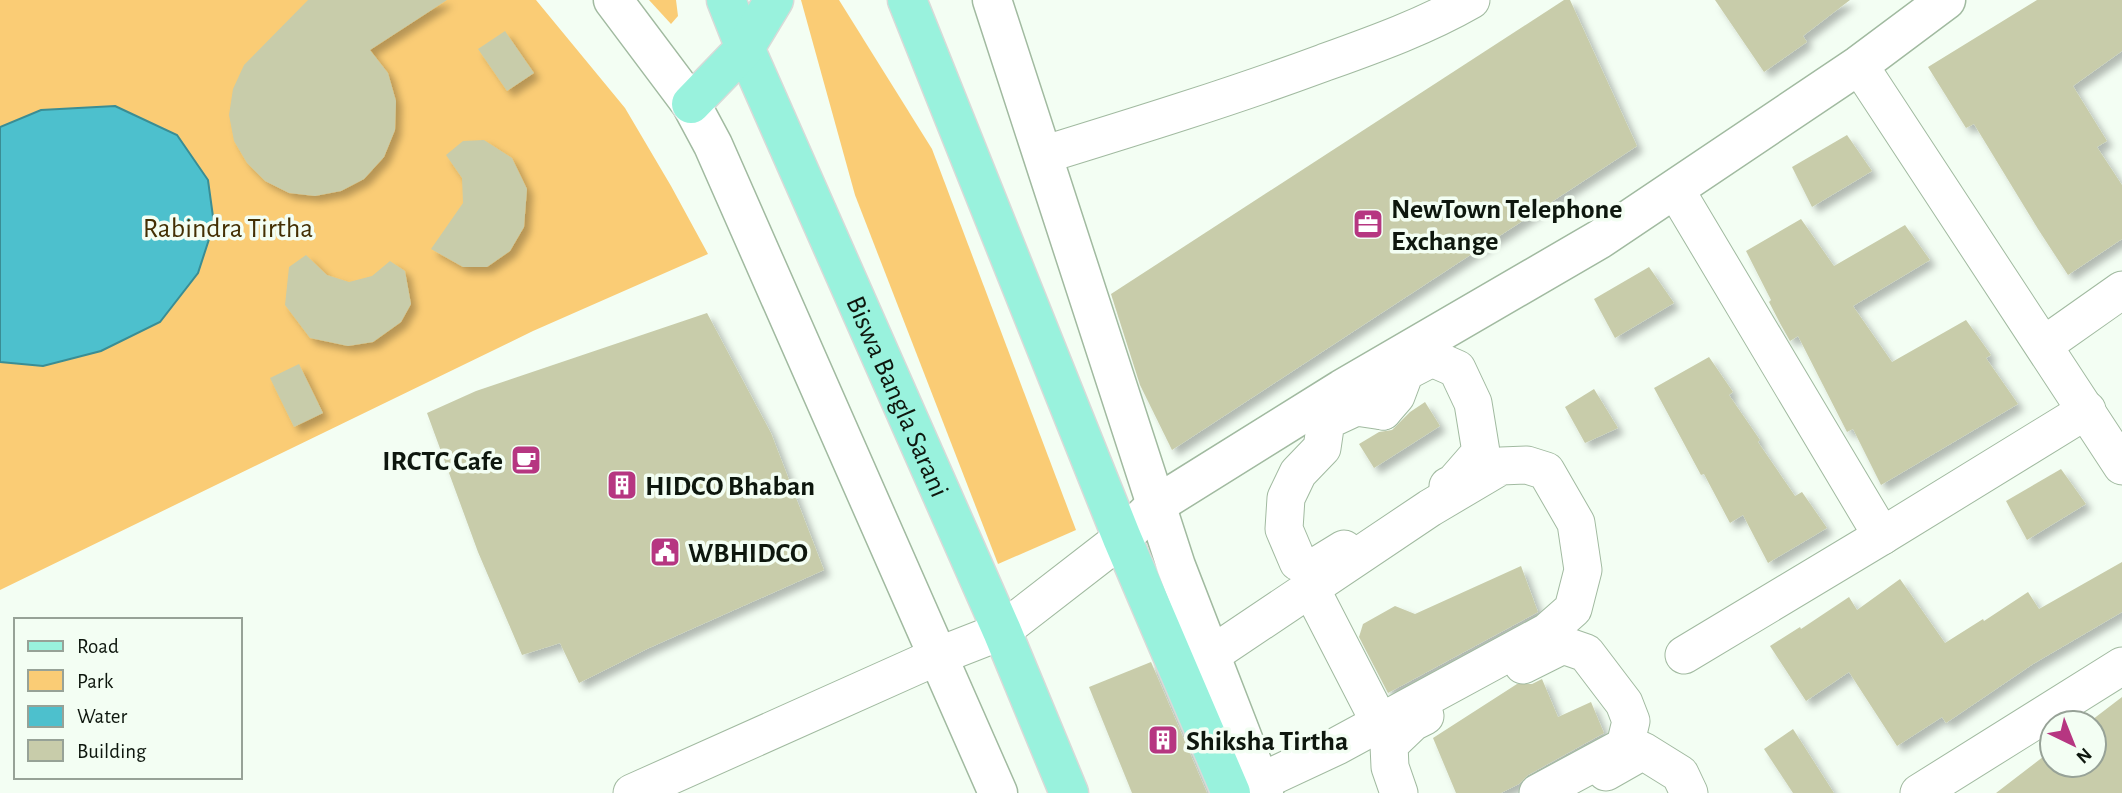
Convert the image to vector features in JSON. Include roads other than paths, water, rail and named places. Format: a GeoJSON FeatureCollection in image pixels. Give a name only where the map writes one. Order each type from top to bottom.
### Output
{"type":"FeatureCollection","features":[{"type":"Feature","properties":{"kind":"main road","name":"Biswa Bangla Sarani"},"geometry":{"type":"LineString","coordinates":[[726,0],[1002,631],[1069,793]]}},
{"type":"Feature","properties":{"kind":"main road"},"geometry":{"type":"LineString","coordinates":[[691,104],[745,48],[774,0]]}},
{"type":"Feature","properties":{"kind":"main road"},"geometry":{"type":"LineString","coordinates":[[906,0],[1122,538],[1263,790]]}},
{"type":"Feature","properties":{"kind":"street"},"geometry":{"type":"LineString","coordinates":[[613,0],[691,104],[713,145],[998,793]]}},
{"type":"Feature","properties":{"kind":"street"},"geometry":{"type":"LineString","coordinates":[[992,0],[1156,505],[1263,790],[1413,722],[1563,645],[1586,653],[1624,704],[1631,721],[1625,746],[1538,793]]}},
{"type":"Feature","properties":{"kind":"street"},"geometry":{"type":"LineString","coordinates":[[1043,155],[1250,90],[1395,37],[1471,0]]}},
{"type":"Feature","properties":{"kind":"street"},"geometry":{"type":"LineString","coordinates":[[632,793],[939,656],[1002,631],[1122,538],[1156,505],[1361,378],[1601,239],[1859,65],[1947,0]]}},
{"type":"Feature","properties":{"kind":"street"},"geometry":{"type":"LineString","coordinates":[[1859,65],[2122,466]]}},
{"type":"Feature","properties":{"kind":"street"},"geometry":{"type":"LineString","coordinates":[[1675,189],[1882,537]]}},
{"type":"Feature","properties":{"kind":"street"},"geometry":{"type":"LineString","coordinates":[[2044,345],[2122,290]]}},
{"type":"Feature","properties":{"kind":"street"},"geometry":{"type":"LineString","coordinates":[[1432,358],[1457,369],[1473,403],[1481,452],[1454,483],[1313,568],[1298,562],[1284,529],[1286,498],[1298,473],[1322,448],[1326,421],[1356,407],[1383,411],[1396,396],[1405,372],[1432,358]]}},
{"type":"Feature","properties":{"kind":"street"},"geometry":{"type":"LineString","coordinates":[[1361,378],[1383,411]]}},
{"type":"Feature","properties":{"kind":"street"},"geometry":{"type":"LineString","coordinates":[[1684,655],[2087,410]]}},
{"type":"Feature","properties":{"kind":"street"},"geometry":{"type":"LineString","coordinates":[[1211,655],[1430,508],[1501,466],[1527,465],[1546,471],[1576,523],[1583,570],[1573,609],[1547,632],[1385,734]]}},
{"type":"Feature","properties":{"kind":"street"},"geometry":{"type":"LineString","coordinates":[[1311,589],[1385,734],[1390,767],[1399,793]]}},
{"type":"Feature","properties":{"kind":"street"},"geometry":{"type":"LineString","coordinates":[[1919,793],[2122,666]]}},
{"type":"Feature","properties":{"kind":"street"},"geometry":{"type":"LineString","coordinates":[[1569,793],[1643,751],[1680,774],[1689,793]]}},
{"type":"Feature","properties":{"kind":"water"},"geometry":{"type":"Polygon","coordinates":[[[115,106],[177,135],[208,180],[214,224],[198,273],[160,322],[101,351],[43,366],[0,362],[0,127],[41,110],[115,106]]]}},
{"type":"Feature","properties":{"kind":"place","name":"NewTown Telephone Exchange"},"geometry":{"type":"Point","coordinates":[1368,224]}},
{"type":"Feature","properties":{"kind":"place","name":"IRCTC Cafe"},"geometry":{"type":"Point","coordinates":[526,460]}},
{"type":"Feature","properties":{"kind":"place","name":"HIDCO Bhaban"},"geometry":{"type":"Point","coordinates":[622,485]}},
{"type":"Feature","properties":{"kind":"place","name":"WBHIDCO"},"geometry":{"type":"Point","coordinates":[665,552]}},
{"type":"Feature","properties":{"kind":"place","name":"Shiksha Tirtha"},"geometry":{"type":"Point","coordinates":[1163,740]}},
{"type":"Feature","properties":{"kind":"park label","name":"Rabindra Tirtha"},"geometry":{"type":"Point","coordinates":[228,227]}}]}
